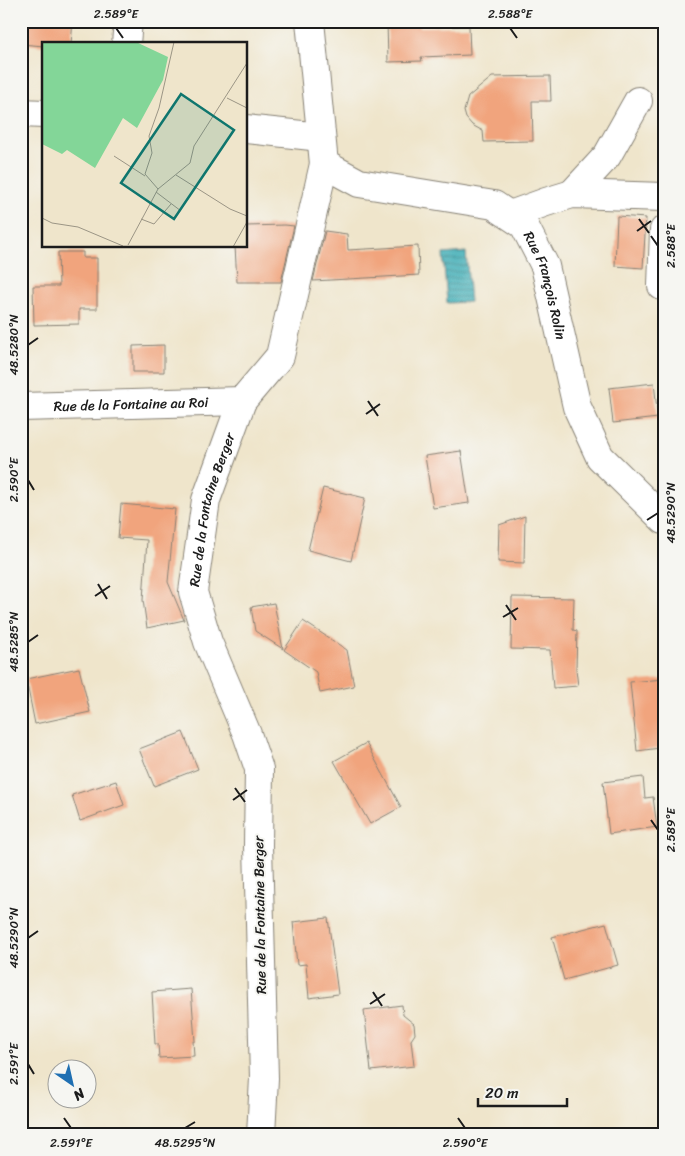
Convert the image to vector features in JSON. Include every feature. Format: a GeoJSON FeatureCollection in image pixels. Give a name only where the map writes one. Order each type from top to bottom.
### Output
{"type":"FeatureCollection","features":[{"type":"Feature","properties":{"kind":"street"},"geometry":{"type":"LineString","coordinates":[[126,42],[128,21]]}},
{"type":"Feature","properties":{"kind":"street"},"geometry":{"type":"LineString","coordinates":[[310,21],[324,164]]}},
{"type":"Feature","properties":{"kind":"street"},"geometry":{"type":"LineString","coordinates":[[572,194],[607,156],[638,101]]}},
{"type":"Feature","properties":{"kind":"street"},"geometry":{"type":"LineString","coordinates":[[21,113],[42,114]]}},
{"type":"Feature","properties":{"kind":"street"},"geometry":{"type":"LineString","coordinates":[[248,129],[321,137]]}},
{"type":"Feature","properties":{"kind":"street","name":"Rue François Rolin"},"geometry":{"type":"LineString","coordinates":[[324,164],[358,183],[494,205],[524,225],[545,266],[577,407],[600,457],[664,520]]}},
{"type":"Feature","properties":{"kind":"street","name":"Rue de la Fontaine Berger"},"geometry":{"type":"LineString","coordinates":[[261,1135],[264,1078],[258,770],[247,734],[208,642],[193,592],[206,500],[242,401],[280,356],[324,164]]}},
{"type":"Feature","properties":{"kind":"street"},"geometry":{"type":"LineString","coordinates":[[510,215],[572,194],[664,197]]}},
{"type":"Feature","properties":{"kind":"street"},"geometry":{"type":"LineString","coordinates":[[664,230],[662,286],[664,286]]}},
{"type":"Feature","properties":{"kind":"street","name":"Rue de la Fontaine au Roi"},"geometry":{"type":"LineString","coordinates":[[21,407],[242,401]]}},
{"type":"Feature","properties":{"kind":"water"},"geometry":{"type":"Polygon","coordinates":[[[466,252],[470,302],[447,303],[443,254],[466,252]]]}},
{"type":"Feature","properties":{"kind":"building"},"geometry":{"type":"Polygon","coordinates":[[[21,21],[73,21],[71,42],[42,42],[42,46],[21,44],[21,21]]]}},
{"type":"Feature","properties":{"kind":"building"},"geometry":{"type":"Polygon","coordinates":[[[387,21],[410,21],[410,24],[420,24],[420,27],[469,26],[470,55],[421,57],[422,61],[388,62],[387,21]]]}},
{"type":"Feature","properties":{"kind":"building"},"geometry":{"type":"Polygon","coordinates":[[[550,76],[551,101],[532,101],[533,141],[484,142],[483,131],[472,125],[466,118],[464,111],[468,97],[492,77],[550,76]]]}},
{"type":"Feature","properties":{"kind":"building"},"geometry":{"type":"Polygon","coordinates":[[[617,216],[646,218],[643,268],[615,266],[617,216]]]}},
{"type":"Feature","properties":{"kind":"building"},"geometry":{"type":"Polygon","coordinates":[[[248,226],[294,226],[281,282],[237,282],[235,248],[248,248],[248,226]]]}},
{"type":"Feature","properties":{"kind":"building"},"geometry":{"type":"Polygon","coordinates":[[[325,231],[347,234],[348,250],[418,246],[419,275],[313,281],[325,231]]]}},
{"type":"Feature","properties":{"kind":"building"},"geometry":{"type":"Polygon","coordinates":[[[58,252],[83,252],[83,258],[97,258],[97,309],[79,309],[79,324],[34,325],[33,286],[59,286],[58,252]]]}},
{"type":"Feature","properties":{"kind":"building"},"geometry":{"type":"Polygon","coordinates":[[[164,345],[164,372],[133,372],[133,346],[164,345]]]}},
{"type":"Feature","properties":{"kind":"building"},"geometry":{"type":"Polygon","coordinates":[[[654,383],[658,418],[613,423],[609,388],[654,383]]]}},
{"type":"Feature","properties":{"kind":"building"},"geometry":{"type":"Polygon","coordinates":[[[461,451],[469,503],[433,508],[425,456],[461,451]]]}},
{"type":"Feature","properties":{"kind":"building"},"geometry":{"type":"Polygon","coordinates":[[[323,488],[365,498],[351,561],[308,550],[323,488]]]}},
{"type":"Feature","properties":{"kind":"building"},"geometry":{"type":"Polygon","coordinates":[[[121,504],[175,509],[168,582],[184,620],[147,628],[143,600],[147,540],[118,538],[121,504]]]}},
{"type":"Feature","properties":{"kind":"building"},"geometry":{"type":"Polygon","coordinates":[[[525,516],[524,563],[498,562],[499,525],[525,516]]]}},
{"type":"Feature","properties":{"kind":"building"},"geometry":{"type":"Polygon","coordinates":[[[512,597],[574,598],[573,630],[577,631],[576,669],[578,686],[553,688],[550,650],[511,649],[512,597]]]}},
{"type":"Feature","properties":{"kind":"building"},"geometry":{"type":"Polygon","coordinates":[[[274,603],[283,649],[255,631],[251,607],[274,603]]]}},
{"type":"Feature","properties":{"kind":"building"},"geometry":{"type":"Polygon","coordinates":[[[303,621],[347,650],[354,686],[320,693],[316,672],[284,650],[303,621]]]}},
{"type":"Feature","properties":{"kind":"building"},"geometry":{"type":"Polygon","coordinates":[[[79,668],[90,712],[35,724],[26,679],[79,668]]]}},
{"type":"Feature","properties":{"kind":"building"},"geometry":{"type":"Polygon","coordinates":[[[664,679],[664,740],[659,741],[660,748],[637,751],[630,682],[664,679]]]}},
{"type":"Feature","properties":{"kind":"building"},"geometry":{"type":"Polygon","coordinates":[[[183,732],[198,769],[154,786],[139,749],[183,732]]]}},
{"type":"Feature","properties":{"kind":"building"},"geometry":{"type":"Polygon","coordinates":[[[366,743],[401,807],[370,824],[334,761],[366,743]]]}},
{"type":"Feature","properties":{"kind":"building"},"geometry":{"type":"Polygon","coordinates":[[[643,777],[645,798],[653,797],[657,827],[609,834],[603,782],[643,777]]]}},
{"type":"Feature","properties":{"kind":"building"},"geometry":{"type":"Polygon","coordinates":[[[116,781],[124,805],[80,821],[72,795],[116,781]]]}},
{"type":"Feature","properties":{"kind":"building"},"geometry":{"type":"Polygon","coordinates":[[[328,918],[338,994],[309,998],[306,964],[297,965],[293,922],[328,918]]]}},
{"type":"Feature","properties":{"kind":"building"},"geometry":{"type":"Polygon","coordinates":[[[606,923],[618,965],[564,980],[552,937],[606,923]]]}},
{"type":"Feature","properties":{"kind":"building"},"geometry":{"type":"Polygon","coordinates":[[[191,989],[195,1041],[193,1041],[194,1056],[159,1058],[158,1044],[155,1044],[152,992],[191,989]]]}},
{"type":"Feature","properties":{"kind":"building"},"geometry":{"type":"Polygon","coordinates":[[[402,1005],[403,1015],[414,1024],[415,1034],[411,1040],[414,1066],[371,1071],[364,1010],[402,1005]]]}}]}
